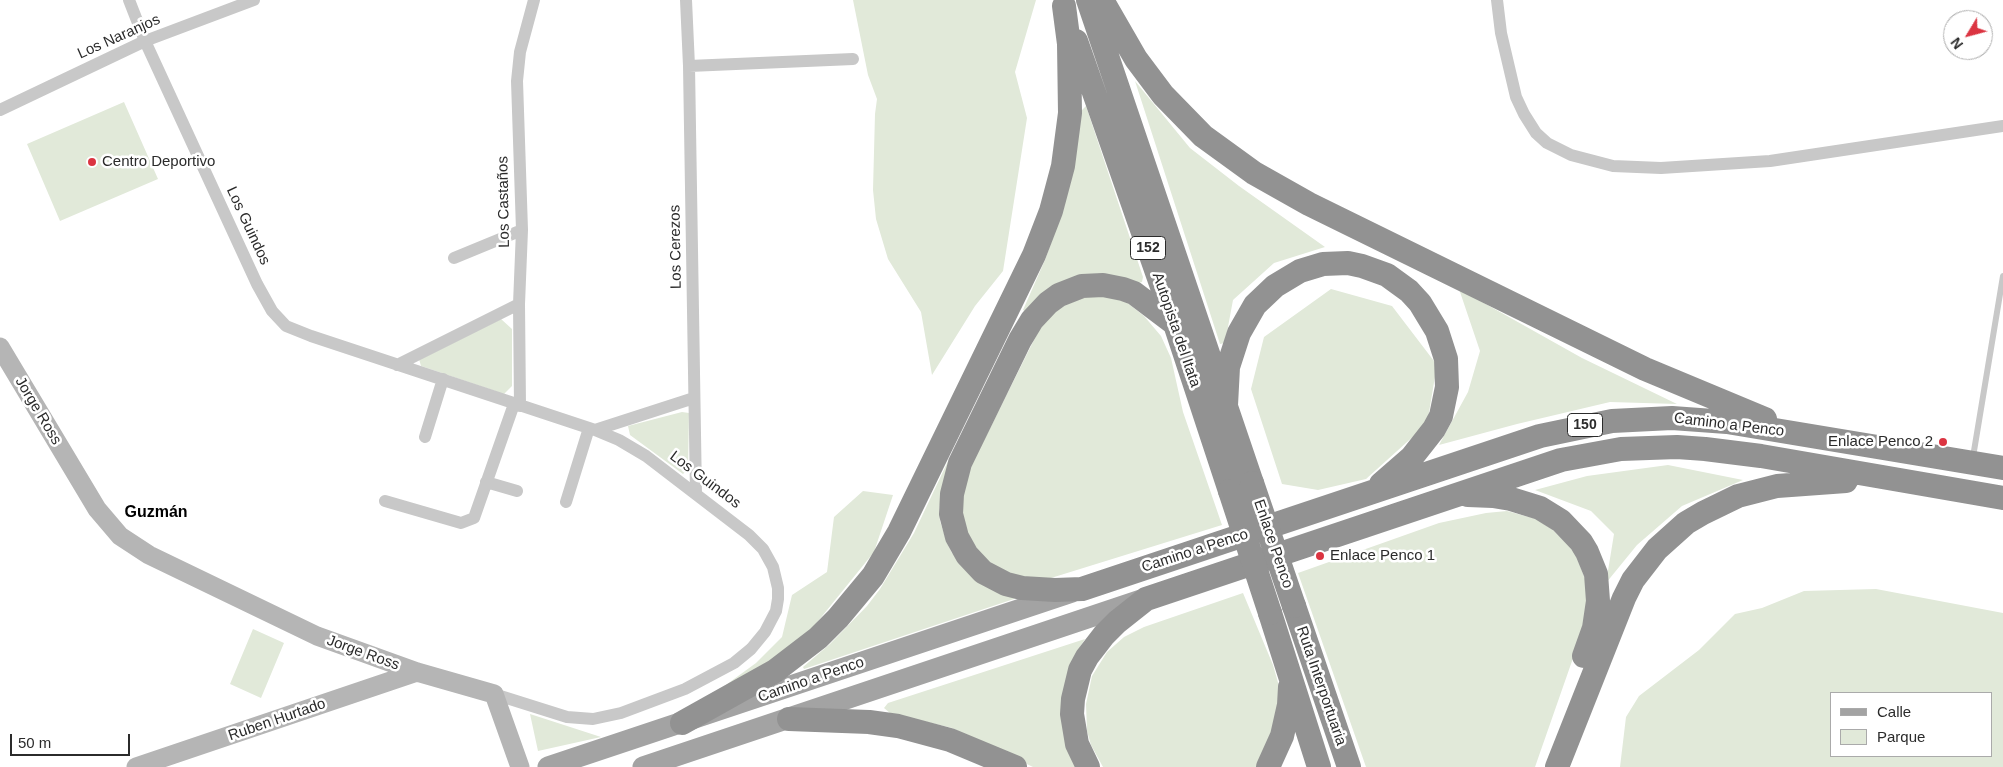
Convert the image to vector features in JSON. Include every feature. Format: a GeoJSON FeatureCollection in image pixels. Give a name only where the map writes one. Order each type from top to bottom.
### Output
{"type":"FeatureCollection","features":[{"type":"Feature","properties":{"kind":"highway","name":"Autopista del Itata"},"geometry":{"type":"LineString","coordinates":[[1088,0],[1252,483]]}},
{"type":"Feature","properties":{"kind":"highway"},"geometry":{"type":"LineString","coordinates":[[1102,0],[1136,59],[1162,95],[1203,136],[1254,173],[1308,204],[1645,369],[1758,416],[1814,436]]}},
{"type":"Feature","properties":{"kind":"highway","name":"Autopista del Itata"},"geometry":{"type":"LineString","coordinates":[[1063,3],[1230,491]]}},
{"type":"Feature","properties":{"kind":"highway"},"geometry":{"type":"LineString","coordinates":[[682,723],[767,676],[818,638],[868,583],[899,532],[1034,255],[1053,204],[1063,166],[1070,113],[1069,44],[1063,3]]}},
{"type":"Feature","properties":{"kind":"highway"},"geometry":{"type":"LineString","coordinates":[[1226,405],[1228,367],[1239,333],[1255,305],[1276,286],[1300,271],[1318,265],[1336,263],[1362,266],[1393,279],[1409,291],[1420,303],[1437,330],[1446,359],[1447,387],[1441,416],[1425,441],[1398,471],[1366,494]]}},
{"type":"Feature","properties":{"kind":"highway"},"geometry":{"type":"LineString","coordinates":[[1082,589],[1022,588],[1006,584],[983,572],[964,550],[953,525],[951,502],[957,472],[1026,330],[1040,311],[1059,296],[1082,286],[1113,286],[1134,293],[1174,324]]}},
{"type":"Feature","properties":{"kind":"highway","name":"Camino a Penco"},"geometry":{"type":"LineString","coordinates":[[1082,589],[1540,436],[1612,421],[1644,418],[1700,419],[2003,468]]}},
{"type":"Feature","properties":{"kind":"highway","name":"Camino a Penco"},"geometry":{"type":"LineString","coordinates":[[1146,599],[1561,460],[1598,452],[1649,447],[1677,447],[1733,452],[2003,498]]}},
{"type":"Feature","properties":{"kind":"highway"},"geometry":{"type":"LineString","coordinates":[[1557,767],[1624,598],[1644,564],[1671,536],[1703,513],[1738,496],[1758,490],[1796,483],[1899,480]]}},
{"type":"Feature","properties":{"kind":"highway","name":"Enlace Penco"},"geometry":{"type":"LineString","coordinates":[[1252,483],[1294,606]]}},
{"type":"Feature","properties":{"kind":"highway","name":"Enlace Penco"},"geometry":{"type":"LineString","coordinates":[[1230,491],[1270,613]]}},
{"type":"Feature","properties":{"kind":"highway"},"geometry":{"type":"LineString","coordinates":[[1454,496],[1492,496],[1512,499],[1545,510],[1572,530],[1592,563],[1598,586],[1597,614],[1546,767]]}},
{"type":"Feature","properties":{"kind":"highway"},"geometry":{"type":"LineString","coordinates":[[1088,767],[1074,730],[1073,699],[1078,677],[1094,646],[1117,622],[1146,599]]}},
{"type":"Feature","properties":{"kind":"highway","name":"Ruta Interportuaria"},"geometry":{"type":"LineString","coordinates":[[1294,606],[1349,767]]}},
{"type":"Feature","properties":{"kind":"highway","name":"Ruta Interportuaria"},"geometry":{"type":"LineString","coordinates":[[1270,613],[1319,767]]}},
{"type":"Feature","properties":{"kind":"highway"},"geometry":{"type":"LineString","coordinates":[[1268,767],[1280,744],[1286,720],[1291,675]]}},
{"type":"Feature","properties":{"kind":"highway"},"geometry":{"type":"LineString","coordinates":[[789,719],[868,722],[906,728],[950,740],[1015,767]]}},
{"type":"Feature","properties":{"kind":"main road","name":"Jorge Ross"},"geometry":{"type":"LineString","coordinates":[[0,347],[97,509],[120,536],[149,555],[287,623],[347,648],[417,672],[494,694]]}},
{"type":"Feature","properties":{"kind":"main road","name":"Camino a Penco"},"geometry":{"type":"LineString","coordinates":[[548,767],[1082,589]]}},
{"type":"Feature","properties":{"kind":"main road","name":"Camino a Penco"},"geometry":{"type":"LineString","coordinates":[[643,767],[1146,599]]}},
{"type":"Feature","properties":{"kind":"main road","name":"Ruben Hurtado"},"geometry":{"type":"LineString","coordinates":[[136,767],[417,672]]}},
{"type":"Feature","properties":{"kind":"main road"},"geometry":{"type":"LineString","coordinates":[[494,694],[520,767]]}},
{"type":"Feature","properties":{"kind":"street","name":"Los Guindos"},"geometry":{"type":"LineString","coordinates":[[129,0],[257,284],[272,311],[286,326],[592,429],[619,440],[646,456],[756,542],[768,557],[776,577]]}},
{"type":"Feature","properties":{"kind":"street","name":"Los Naranjos"},"geometry":{"type":"LineString","coordinates":[[0,110],[146,41],[254,0]]}},
{"type":"Feature","properties":{"kind":"street","name":"Los Castaños"},"geometry":{"type":"LineString","coordinates":[[517,405],[522,230],[517,81],[520,52],[534,0]]}},
{"type":"Feature","properties":{"kind":"street","name":"Los Cerezos"},"geometry":{"type":"LineString","coordinates":[[686,0],[689,66],[696,494]]}},
{"type":"Feature","properties":{"kind":"street"},"geometry":{"type":"LineString","coordinates":[[1497,0],[1501,33],[1516,97],[1536,133],[1547,142],[1571,155],[1613,166],[1661,168],[1770,161],[2003,126]]}},
{"type":"Feature","properties":{"kind":"street"},"geometry":{"type":"LineString","coordinates":[[689,66],[853,59]]}},
{"type":"Feature","properties":{"kind":"street"},"geometry":{"type":"LineString","coordinates":[[454,258],[522,230]]}},
{"type":"Feature","properties":{"kind":"street"},"geometry":{"type":"LineString","coordinates":[[398,365],[519,304]]}},
{"type":"Feature","properties":{"kind":"street"},"geometry":{"type":"LineString","coordinates":[[425,437],[442,379]]}},
{"type":"Feature","properties":{"kind":"street"},"geometry":{"type":"LineString","coordinates":[[566,502],[592,429],[694,398]]}},
{"type":"Feature","properties":{"kind":"street"},"geometry":{"type":"LineString","coordinates":[[385,501],[461,523],[474,518],[486,482],[517,405]]}},
{"type":"Feature","properties":{"kind":"street"},"geometry":{"type":"LineString","coordinates":[[486,482],[517,491]]}},
{"type":"Feature","properties":{"kind":"street","name":"Jorge Ross"},"geometry":{"type":"LineString","coordinates":[[494,694],[567,717],[594,719],[621,713],[685,689],[734,663],[758,641],[776,611],[778,588],[776,577]]}},
{"type":"Feature","properties":{"kind":"lane"},"geometry":{"type":"LineString","coordinates":[[1972,462],[2003,276]]}},
{"type":"Feature","properties":{"kind":"green space"},"geometry":{"type":"Polygon","coordinates":[[[853,0],[1036,0],[1015,72],[1027,118],[1003,271],[975,306],[932,375],[921,312],[888,259],[876,219],[873,190],[877,99],[868,75],[853,0]]]}},
{"type":"Feature","properties":{"kind":"green space"},"geometry":{"type":"Polygon","coordinates":[[[1135,81],[1190,148],[1239,186],[1325,247],[1274,263],[1233,300],[1225,343],[1220,344],[1135,81]]]}},
{"type":"Feature","properties":{"kind":"green space","name":"Centro Deportivo"},"geometry":{"type":"Polygon","coordinates":[[[124,102],[158,179],[60,221],[27,144],[124,102]]]}},
{"type":"Feature","properties":{"kind":"green space"},"geometry":{"type":"Polygon","coordinates":[[[1086,106],[1143,277],[1142,282],[1026,312],[1023,310],[1045,260],[1064,207],[1080,112],[1086,106]]]}},
{"type":"Feature","properties":{"kind":"green space"},"geometry":{"type":"Polygon","coordinates":[[[1331,289],[1392,306],[1437,365],[1427,424],[1366,479],[1318,490],[1282,484],[1251,389],[1264,337],[1331,289]]]}},
{"type":"Feature","properties":{"kind":"green space"},"geometry":{"type":"Polygon","coordinates":[[[1459,289],[1582,358],[1677,404],[1610,402],[1439,445],[1468,392],[1480,351],[1459,289]]]}},
{"type":"Feature","properties":{"kind":"green space"},"geometry":{"type":"Polygon","coordinates":[[[1102,295],[1125,301],[1144,316],[1161,336],[1171,358],[1183,412],[1222,525],[1051,578],[1025,578],[989,566],[960,524],[963,482],[1040,328],[1048,318],[1064,305],[1081,297],[1102,295]]]}},
{"type":"Feature","properties":{"kind":"green space"},"geometry":{"type":"Polygon","coordinates":[[[501,319],[512,329],[512,386],[504,394],[421,366],[419,359],[501,319]]]}},
{"type":"Feature","properties":{"kind":"green space"},"geometry":{"type":"Polygon","coordinates":[[[682,412],[689,413],[688,469],[683,474],[630,435],[628,426],[682,412]]]}},
{"type":"Feature","properties":{"kind":"green space"},"geometry":{"type":"Polygon","coordinates":[[[949,459],[939,509],[940,521],[952,553],[1020,597],[804,669],[803,667],[830,644],[867,606],[880,589],[914,533],[949,459]]]}},
{"type":"Feature","properties":{"kind":"green space"},"geometry":{"type":"Polygon","coordinates":[[[1668,465],[1743,480],[1682,506],[1637,545],[1606,583],[1614,534],[1591,511],[1535,490],[1587,476],[1668,465]]]}},
{"type":"Feature","properties":{"kind":"green space"},"geometry":{"type":"Polygon","coordinates":[[[863,491],[893,495],[874,552],[806,636],[768,665],[723,687],[756,663],[782,637],[792,595],[827,572],[834,517],[863,491]]]}},
{"type":"Feature","properties":{"kind":"green space"},"geometry":{"type":"Polygon","coordinates":[[[1507,511],[1536,519],[1553,530],[1569,546],[1576,555],[1588,593],[1586,621],[1535,767],[1366,767],[1298,573],[1439,523],[1486,513],[1507,511]]]}},
{"type":"Feature","properties":{"kind":"green space"},"geometry":{"type":"Polygon","coordinates":[[[1876,589],[2003,613],[2003,767],[1620,767],[1626,717],[1639,696],[1699,650],[1735,614],[1762,608],[1804,591],[1876,589]]]}},
{"type":"Feature","properties":{"kind":"green space"},"geometry":{"type":"Polygon","coordinates":[[[1243,593],[1273,665],[1279,686],[1278,718],[1257,767],[1103,767],[1091,745],[1087,731],[1086,704],[1092,676],[1107,652],[1124,637],[1144,627],[1243,593]]]}},
{"type":"Feature","properties":{"kind":"green space"},"geometry":{"type":"Polygon","coordinates":[[[253,629],[284,643],[261,698],[230,684],[253,629]]]}},
{"type":"Feature","properties":{"kind":"green space"},"geometry":{"type":"Polygon","coordinates":[[[1085,639],[1078,650],[1076,767],[1033,767],[952,728],[890,713],[884,708],[888,703],[1085,639]]]}},
{"type":"Feature","properties":{"kind":"green space"},"geometry":{"type":"Polygon","coordinates":[[[530,714],[601,737],[538,751],[530,714]]]}},
{"type":"Feature","properties":{"kind":"place","name":"Centro Deportivo"},"geometry":{"type":"Point","coordinates":[92,162]}},
{"type":"Feature","properties":{"kind":"place","name":"Enlace Penco 2"},"geometry":{"type":"Point","coordinates":[1943,442]}},
{"type":"Feature","properties":{"kind":"place","name":"Enlace Penco 1"},"geometry":{"type":"Point","coordinates":[1320,556]}},
{"type":"Feature","properties":{"kind":"district","name":"Guzmán"},"geometry":{"type":"Point","coordinates":[156,513]}}]}
